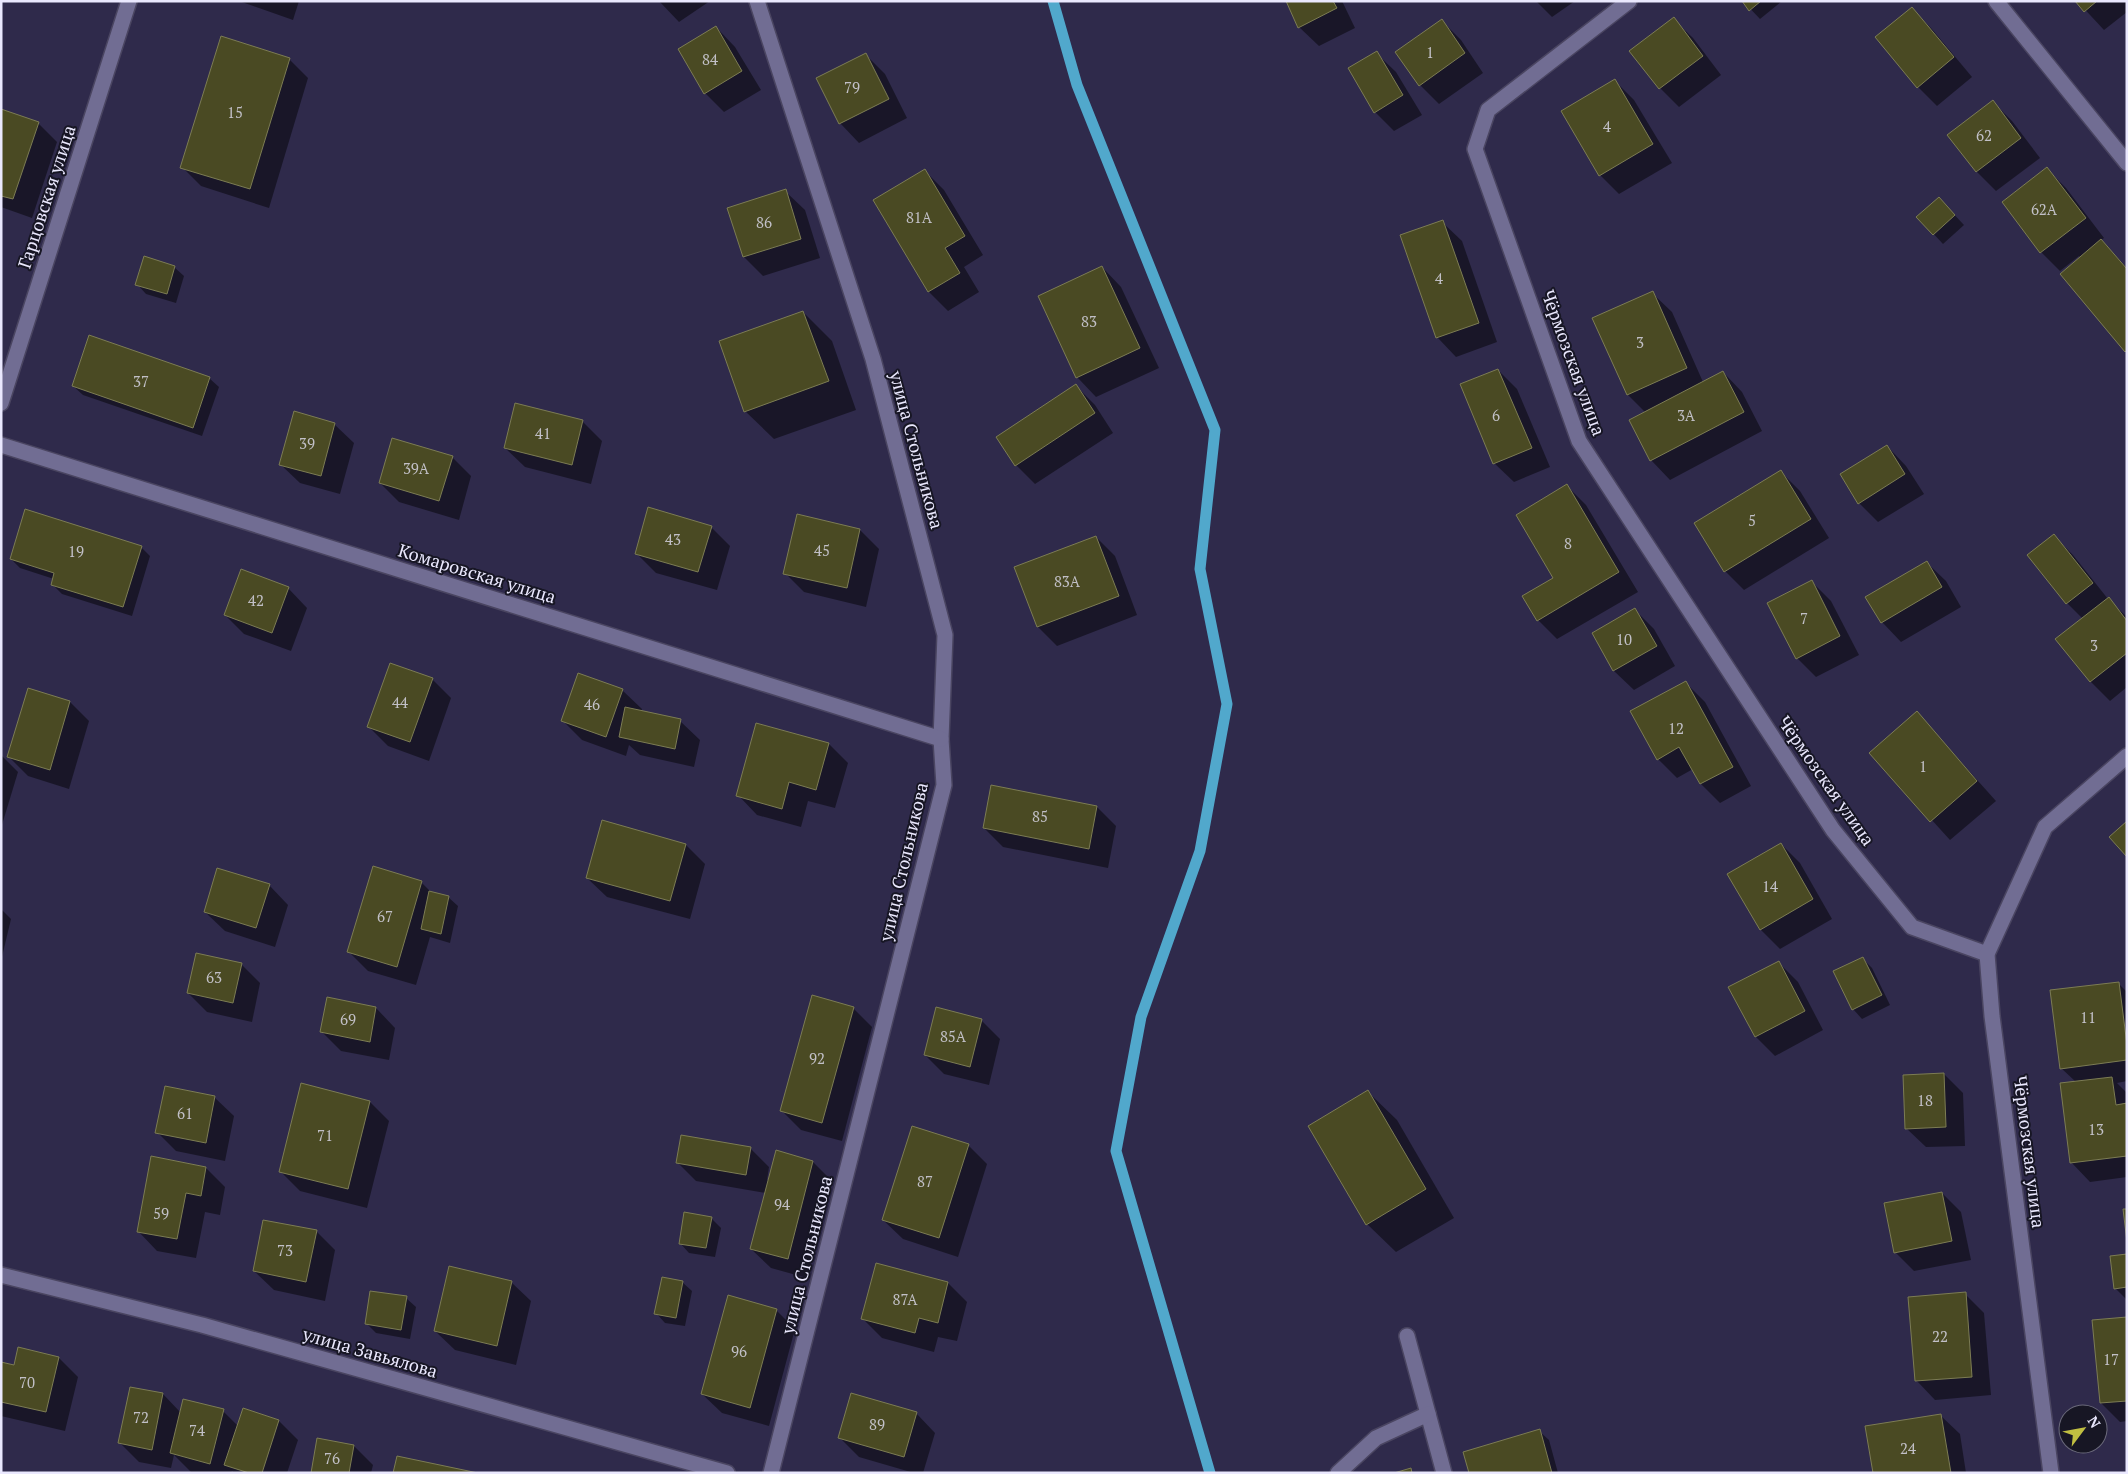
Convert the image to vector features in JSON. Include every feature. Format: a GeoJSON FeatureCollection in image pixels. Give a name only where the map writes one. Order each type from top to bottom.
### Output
{"type":"FeatureCollection","features":[{"type":"Feature","properties":{"kind":"street","name":"Гарцовская улица"},"geometry":{"type":"LineString","coordinates":[[1,403],[129,1]]}},
{"type":"Feature","properties":{"kind":"street","name":"улица Стольникова"},"geometry":{"type":"LineString","coordinates":[[758,1],[873,359],[945,635],[940,739],[944,785],[771,1473]]}},
{"type":"Feature","properties":{"kind":"street","name":"Чёрмозская улица"},"geometry":{"type":"LineString","coordinates":[[1629,1],[1488,110],[1475,149],[1579,441],[1833,830],[1912,927],[1987,954],[1992,1016],[2051,1473]]}},
{"type":"Feature","properties":{"kind":"street"},"geometry":{"type":"LineString","coordinates":[[1996,1],[2127,163]]}},
{"type":"Feature","properties":{"kind":"street","name":"Комаровская улица"},"geometry":{"type":"LineString","coordinates":[[1,445],[940,739]]}},
{"type":"Feature","properties":{"kind":"street"},"geometry":{"type":"LineString","coordinates":[[1987,954],[2045,827],[2127,756]]}},
{"type":"Feature","properties":{"kind":"street","name":"улица Завьялова"},"geometry":{"type":"LineString","coordinates":[[1,1274],[202,1325],[727,1473]]}},
{"type":"Feature","properties":{"kind":"street"},"geometry":{"type":"LineString","coordinates":[[1407,1336],[1444,1473]]}},
{"type":"Feature","properties":{"kind":"street"},"geometry":{"type":"LineString","coordinates":[[1338,1473],[1376,1438],[1428,1414]]}},
{"type":"Feature","properties":{"kind":"building"},"geometry":{"type":"Polygon","coordinates":[[[1286,1],[1333,1],[1337,8],[1298,28],[1286,1]]]}},
{"type":"Feature","properties":{"kind":"building"},"geometry":{"type":"Polygon","coordinates":[[[1742,1],[1761,1],[1749,11],[1742,1]]]}},
{"type":"Feature","properties":{"kind":"building"},"geometry":{"type":"Polygon","coordinates":[[[2075,1],[2097,1],[2084,12],[2075,1]]]}},
{"type":"Feature","properties":{"kind":"building"},"geometry":{"type":"Polygon","coordinates":[[[1912,7],[1954,57],[1917,88],[1875,37],[1912,7]]]}},
{"type":"Feature","properties":{"kind":"building"},"geometry":{"type":"Polygon","coordinates":[[[1674,17],[1703,56],[1659,89],[1629,51],[1674,17]]]}},
{"type":"Feature","properties":{"kind":"building"},"geometry":{"type":"Polygon","coordinates":[[[1442,19],[1465,53],[1419,86],[1395,52],[1442,19]]]}},
{"type":"Feature","properties":{"kind":"building"},"geometry":{"type":"Polygon","coordinates":[[[716,26],[742,71],[704,94],[678,49],[716,26]]]}},
{"type":"Feature","properties":{"kind":"building"},"geometry":{"type":"Polygon","coordinates":[[[221,36],[290,58],[250,189],[180,168],[221,36]]]}},
{"type":"Feature","properties":{"kind":"building"},"geometry":{"type":"Polygon","coordinates":[[[1377,51],[1403,95],[1374,113],[1348,68],[1377,51]]]}},
{"type":"Feature","properties":{"kind":"building"},"geometry":{"type":"Polygon","coordinates":[[[866,53],[889,99],[839,124],[816,78],[866,53]]]}},
{"type":"Feature","properties":{"kind":"building"},"geometry":{"type":"Polygon","coordinates":[[[1615,79],[1653,144],[1599,176],[1561,111],[1615,79]]]}},
{"type":"Feature","properties":{"kind":"building"},"geometry":{"type":"Polygon","coordinates":[[[1993,100],[2021,138],[1976,172],[1947,135],[1993,100]]]}},
{"type":"Feature","properties":{"kind":"building"},"geometry":{"type":"Polygon","coordinates":[[[1,109],[39,122],[13,199],[1,196],[1,109]]]}},
{"type":"Feature","properties":{"kind":"building"},"geometry":{"type":"Polygon","coordinates":[[[2047,167],[2086,218],[2040,253],[2002,202],[2047,167]]]}},
{"type":"Feature","properties":{"kind":"building"},"geometry":{"type":"Polygon","coordinates":[[[925,169],[965,236],[945,248],[960,273],[928,292],[873,200],[925,169]]]}},
{"type":"Feature","properties":{"kind":"building"},"geometry":{"type":"Polygon","coordinates":[[[786,189],[801,239],[743,257],[727,208],[786,189]]]}},
{"type":"Feature","properties":{"kind":"building"},"geometry":{"type":"Polygon","coordinates":[[[1939,197],[1955,215],[1933,235],[1916,217],[1939,197]]]}},
{"type":"Feature","properties":{"kind":"building"},"geometry":{"type":"Polygon","coordinates":[[[1443,220],[1479,323],[1436,338],[1400,235],[1443,220]]]}},
{"type":"Feature","properties":{"kind":"building"},"geometry":{"type":"Polygon","coordinates":[[[2101,239],[2127,269],[2127,350],[2125,352],[2060,274],[2101,239]]]}},
{"type":"Feature","properties":{"kind":"building"},"geometry":{"type":"Polygon","coordinates":[[[144,256],[175,266],[167,294],[135,285],[144,256]]]}},
{"type":"Feature","properties":{"kind":"building"},"geometry":{"type":"Polygon","coordinates":[[[1102,266],[1140,348],[1076,378],[1038,296],[1102,266]]]}},
{"type":"Feature","properties":{"kind":"building"},"geometry":{"type":"Polygon","coordinates":[[[1653,291],[1687,368],[1627,395],[1592,318],[1653,291]]]}},
{"type":"Feature","properties":{"kind":"building"},"geometry":{"type":"Polygon","coordinates":[[[803,311],[829,381],[744,412],[719,341],[803,311]]]}},
{"type":"Feature","properties":{"kind":"building"},"geometry":{"type":"Polygon","coordinates":[[[89,335],[210,377],[193,428],[72,386],[89,335]]]}},
{"type":"Feature","properties":{"kind":"building"},"geometry":{"type":"Polygon","coordinates":[[[1498,369],[1532,448],[1493,464],[1460,384],[1498,369]]]}},
{"type":"Feature","properties":{"kind":"building"},"geometry":{"type":"Polygon","coordinates":[[[1723,371],[1744,412],[1650,461],[1629,420],[1723,371]]]}},
{"type":"Feature","properties":{"kind":"building"},"geometry":{"type":"Polygon","coordinates":[[[1076,384],[1095,413],[1015,466],[996,437],[1076,384]]]}},
{"type":"Feature","properties":{"kind":"building"},"geometry":{"type":"Polygon","coordinates":[[[515,403],[583,420],[572,465],[504,448],[515,403]]]}},
{"type":"Feature","properties":{"kind":"building"},"geometry":{"type":"Polygon","coordinates":[[[294,411],[335,423],[321,476],[279,465],[294,411]]]}},
{"type":"Feature","properties":{"kind":"building"},"geometry":{"type":"Polygon","coordinates":[[[392,438],[453,456],[439,501],[379,483],[392,438]]]}},
{"type":"Feature","properties":{"kind":"building"},"geometry":{"type":"Polygon","coordinates":[[[1887,445],[1905,474],[1858,504],[1840,474],[1887,445]]]}},
{"type":"Feature","properties":{"kind":"building"},"geometry":{"type":"Polygon","coordinates":[[[1781,470],[1811,519],[1724,572],[1694,523],[1781,470]]]}},
{"type":"Feature","properties":{"kind":"building"},"geometry":{"type":"Polygon","coordinates":[[[1567,484],[1619,572],[1537,621],[1522,596],[1553,578],[1516,515],[1567,484]]]}},
{"type":"Feature","properties":{"kind":"building"},"geometry":{"type":"Polygon","coordinates":[[[648,507],[712,526],[698,572],[635,554],[648,507]]]}},
{"type":"Feature","properties":{"kind":"building"},"geometry":{"type":"Polygon","coordinates":[[[25,509],[142,546],[123,607],[51,585],[54,573],[10,559],[25,509]]]}},
{"type":"Feature","properties":{"kind":"building"},"geometry":{"type":"Polygon","coordinates":[[[797,514],[860,529],[847,588],[783,574],[797,514]]]}},
{"type":"Feature","properties":{"kind":"building"},"geometry":{"type":"Polygon","coordinates":[[[2054,534],[2093,583],[2066,604],[2027,555],[2054,534]]]}},
{"type":"Feature","properties":{"kind":"building"},"geometry":{"type":"Polygon","coordinates":[[[1096,536],[1119,596],[1037,627],[1014,567],[1096,536]]]}},
{"type":"Feature","properties":{"kind":"building"},"geometry":{"type":"Polygon","coordinates":[[[1927,561],[1942,587],[1881,623],[1865,597],[1927,561]]]}},
{"type":"Feature","properties":{"kind":"building"},"geometry":{"type":"Polygon","coordinates":[[[241,569],[289,587],[272,633],[224,615],[241,569]]]}},
{"type":"Feature","properties":{"kind":"building"},"geometry":{"type":"Polygon","coordinates":[[[1812,580],[1840,636],[1796,659],[1767,603],[1812,580]]]}},
{"type":"Feature","properties":{"kind":"building"},"geometry":{"type":"Polygon","coordinates":[[[2109,597],[2127,621],[2127,653],[2090,682],[2055,639],[2109,597]]]}},
{"type":"Feature","properties":{"kind":"building"},"geometry":{"type":"Polygon","coordinates":[[[1635,608],[1657,646],[1613,671],[1592,633],[1635,608]]]}},
{"type":"Feature","properties":{"kind":"building"},"geometry":{"type":"Polygon","coordinates":[[[390,663],[433,678],[410,742],[367,727],[390,663]]]}},
{"type":"Feature","properties":{"kind":"building"},"geometry":{"type":"Polygon","coordinates":[[[578,673],[623,689],[606,737],[561,721],[578,673]]]}},
{"type":"Feature","properties":{"kind":"building"},"geometry":{"type":"Polygon","coordinates":[[[1686,681],[1733,767],[1700,784],[1679,747],[1657,760],[1630,711],[1686,681]]]}},
{"type":"Feature","properties":{"kind":"building"},"geometry":{"type":"Polygon","coordinates":[[[28,688],[70,701],[50,770],[7,757],[28,688]]]}},
{"type":"Feature","properties":{"kind":"building"},"geometry":{"type":"Polygon","coordinates":[[[625,707],[681,719],[675,749],[619,737],[625,707]]]}},
{"type":"Feature","properties":{"kind":"building"},"geometry":{"type":"Polygon","coordinates":[[[1917,711],[1977,781],[1930,822],[1869,753],[1917,711]]]}},
{"type":"Feature","properties":{"kind":"building"},"geometry":{"type":"Polygon","coordinates":[[[756,723],[829,743],[816,790],[789,782],[782,809],[736,796],[756,723]]]}},
{"type":"Feature","properties":{"kind":"building"},"geometry":{"type":"Polygon","coordinates":[[[991,785],[1097,806],[1089,849],[983,828],[991,785]]]}},
{"type":"Feature","properties":{"kind":"building"},"geometry":{"type":"Polygon","coordinates":[[[602,820],[686,844],[670,901],[586,878],[602,820]]]}},
{"type":"Feature","properties":{"kind":"building"},"geometry":{"type":"Polygon","coordinates":[[[2127,821],[2127,857],[2109,837],[2127,821]]]}},
{"type":"Feature","properties":{"kind":"building"},"geometry":{"type":"Polygon","coordinates":[[[1781,843],[1813,899],[1760,930],[1727,874],[1781,843]]]}},
{"type":"Feature","properties":{"kind":"building"},"geometry":{"type":"Polygon","coordinates":[[[373,866],[422,881],[397,967],[347,952],[373,866]]]}},
{"type":"Feature","properties":{"kind":"building"},"geometry":{"type":"Polygon","coordinates":[[[217,868],[270,884],[256,928],[204,912],[217,868]]]}},
{"type":"Feature","properties":{"kind":"building"},"geometry":{"type":"Polygon","coordinates":[[[429,891],[449,896],[441,934],[421,929],[429,891]]]}},
{"type":"Feature","properties":{"kind":"building"},"geometry":{"type":"Polygon","coordinates":[[[196,953],[242,963],[233,1003],[187,993],[196,953]]]}},
{"type":"Feature","properties":{"kind":"building"},"geometry":{"type":"Polygon","coordinates":[[[1863,957],[1882,995],[1852,1010],[1833,971],[1863,957]]]}},
{"type":"Feature","properties":{"kind":"building"},"geometry":{"type":"Polygon","coordinates":[[[1779,961],[1805,1011],[1755,1037],[1728,987],[1779,961]]]}},
{"type":"Feature","properties":{"kind":"building"},"geometry":{"type":"Polygon","coordinates":[[[2119,982],[2127,1045],[2127,1060],[2060,1069],[2050,990],[2119,982]]]}},
{"type":"Feature","properties":{"kind":"building"},"geometry":{"type":"Polygon","coordinates":[[[812,995],[854,1007],[822,1123],[780,1111],[812,995]]]}},
{"type":"Feature","properties":{"kind":"building"},"geometry":{"type":"Polygon","coordinates":[[[327,997],[376,1007],[370,1042],[320,1032],[327,997]]]}},
{"type":"Feature","properties":{"kind":"building"},"geometry":{"type":"Polygon","coordinates":[[[936,1007],[982,1019],[970,1067],[924,1055],[936,1007]]]}},
{"type":"Feature","properties":{"kind":"building"},"geometry":{"type":"Polygon","coordinates":[[[1944,1073],[1946,1127],[1905,1129],[1903,1075],[1944,1073]]]}},
{"type":"Feature","properties":{"kind":"building"},"geometry":{"type":"Polygon","coordinates":[[[2112,1077],[2116,1105],[2127,1103],[2127,1156],[2070,1163],[2060,1083],[2112,1077]]]}},
{"type":"Feature","properties":{"kind":"building"},"geometry":{"type":"Polygon","coordinates":[[[301,1083],[370,1101],[348,1189],[279,1172],[301,1083]]]}},
{"type":"Feature","properties":{"kind":"building"},"geometry":{"type":"Polygon","coordinates":[[[165,1086],[215,1096],[206,1143],[155,1133],[165,1086]]]}},
{"type":"Feature","properties":{"kind":"building"},"geometry":{"type":"Polygon","coordinates":[[[1368,1090],[1426,1189],[1366,1225],[1308,1126],[1368,1090]]]}},
{"type":"Feature","properties":{"kind":"building"},"geometry":{"type":"Polygon","coordinates":[[[912,1126],[969,1144],[939,1238],[882,1220],[912,1126]]]}},
{"type":"Feature","properties":{"kind":"building"},"geometry":{"type":"Polygon","coordinates":[[[681,1135],[751,1147],[746,1175],[676,1163],[681,1135]]]}},
{"type":"Feature","properties":{"kind":"building"},"geometry":{"type":"Polygon","coordinates":[[[776,1150],[813,1161],[788,1259],[750,1249],[776,1150]]]}},
{"type":"Feature","properties":{"kind":"building"},"geometry":{"type":"Polygon","coordinates":[[[151,1156],[206,1167],[201,1196],[186,1193],[177,1239],[137,1232],[151,1156]]]}},
{"type":"Feature","properties":{"kind":"building"},"geometry":{"type":"Polygon","coordinates":[[[1942,1192],[1952,1241],[1894,1253],[1884,1203],[1942,1192]]]}},
{"type":"Feature","properties":{"kind":"building"},"geometry":{"type":"Polygon","coordinates":[[[2123,1209],[2127,1209],[2127,1242],[2123,1209]]]}},
{"type":"Feature","properties":{"kind":"building"},"geometry":{"type":"Polygon","coordinates":[[[684,1212],[712,1217],[706,1248],[679,1244],[684,1212]]]}},
{"type":"Feature","properties":{"kind":"building"},"geometry":{"type":"Polygon","coordinates":[[[263,1220],[317,1230],[306,1282],[253,1271],[263,1220]]]}},
{"type":"Feature","properties":{"kind":"building"},"geometry":{"type":"Polygon","coordinates":[[[2127,1254],[2127,1287],[2114,1289],[2110,1256],[2127,1254]]]}},
{"type":"Feature","properties":{"kind":"building"},"geometry":{"type":"Polygon","coordinates":[[[876,1263],[948,1282],[938,1323],[919,1318],[915,1333],[861,1319],[876,1263]]]}},
{"type":"Feature","properties":{"kind":"building"},"geometry":{"type":"Polygon","coordinates":[[[449,1266],[512,1281],[497,1346],[434,1331],[449,1266]]]}},
{"type":"Feature","properties":{"kind":"building"},"geometry":{"type":"Polygon","coordinates":[[[662,1277],[683,1281],[676,1318],[654,1314],[662,1277]]]}},
{"type":"Feature","properties":{"kind":"building"},"geometry":{"type":"Polygon","coordinates":[[[370,1291],[407,1296],[401,1330],[365,1324],[370,1291]]]}},
{"type":"Feature","properties":{"kind":"building"},"geometry":{"type":"Polygon","coordinates":[[[1966,1292],[1972,1377],[1915,1381],[1908,1297],[1966,1292]]]}},
{"type":"Feature","properties":{"kind":"building"},"geometry":{"type":"Polygon","coordinates":[[[728,1295],[777,1309],[750,1408],[701,1394],[728,1295]]]}},
{"type":"Feature","properties":{"kind":"building"},"geometry":{"type":"Polygon","coordinates":[[[2127,1317],[2127,1401],[2100,1403],[2092,1320],[2127,1317]]]}},
{"type":"Feature","properties":{"kind":"building"},"geometry":{"type":"Polygon","coordinates":[[[18,1347],[59,1357],[46,1412],[1,1402],[1,1362],[14,1365],[18,1347]]]}},
{"type":"Feature","properties":{"kind":"building"},"geometry":{"type":"Polygon","coordinates":[[[130,1387],[163,1393],[152,1450],[118,1443],[130,1387]]]}},
{"type":"Feature","properties":{"kind":"building"},"geometry":{"type":"Polygon","coordinates":[[[851,1393],[917,1412],[904,1457],[838,1438],[851,1393]]]}},
{"type":"Feature","properties":{"kind":"building"},"geometry":{"type":"Polygon","coordinates":[[[183,1399],[224,1409],[210,1464],[170,1453],[183,1399]]]}},
{"type":"Feature","properties":{"kind":"building"},"geometry":{"type":"Polygon","coordinates":[[[243,1408],[279,1420],[262,1473],[249,1473],[224,1465],[243,1408]]]}},
{"type":"Feature","properties":{"kind":"building"},"geometry":{"type":"Polygon","coordinates":[[[1941,1414],[1951,1473],[1873,1473],[1865,1426],[1941,1414]]]}},
{"type":"Feature","properties":{"kind":"building"},"geometry":{"type":"Polygon","coordinates":[[[1540,1429],[1552,1473],[1469,1473],[1463,1452],[1540,1429]]]}},
{"type":"Feature","properties":{"kind":"building"},"geometry":{"type":"Polygon","coordinates":[[[317,1438],[354,1445],[349,1473],[311,1473],[317,1438]]]}},
{"type":"Feature","properties":{"kind":"building"},"geometry":{"type":"Polygon","coordinates":[[[397,1456],[478,1473],[393,1473],[397,1456]]]}},
{"type":"Feature","properties":{"kind":"building"},"geometry":{"type":"Polygon","coordinates":[[[1411,1468],[1412,1473],[1394,1473],[1411,1468]]]}},
{"type":"Feature","properties":{"kind":"waterway"},"geometry":{"type":"LineString","coordinates":[[1053,1],[1077,85],[1215,430],[1200,569],[1227,704],[1200,851],[1141,1017],[1116,1151],[1210,1473]]}}]}
